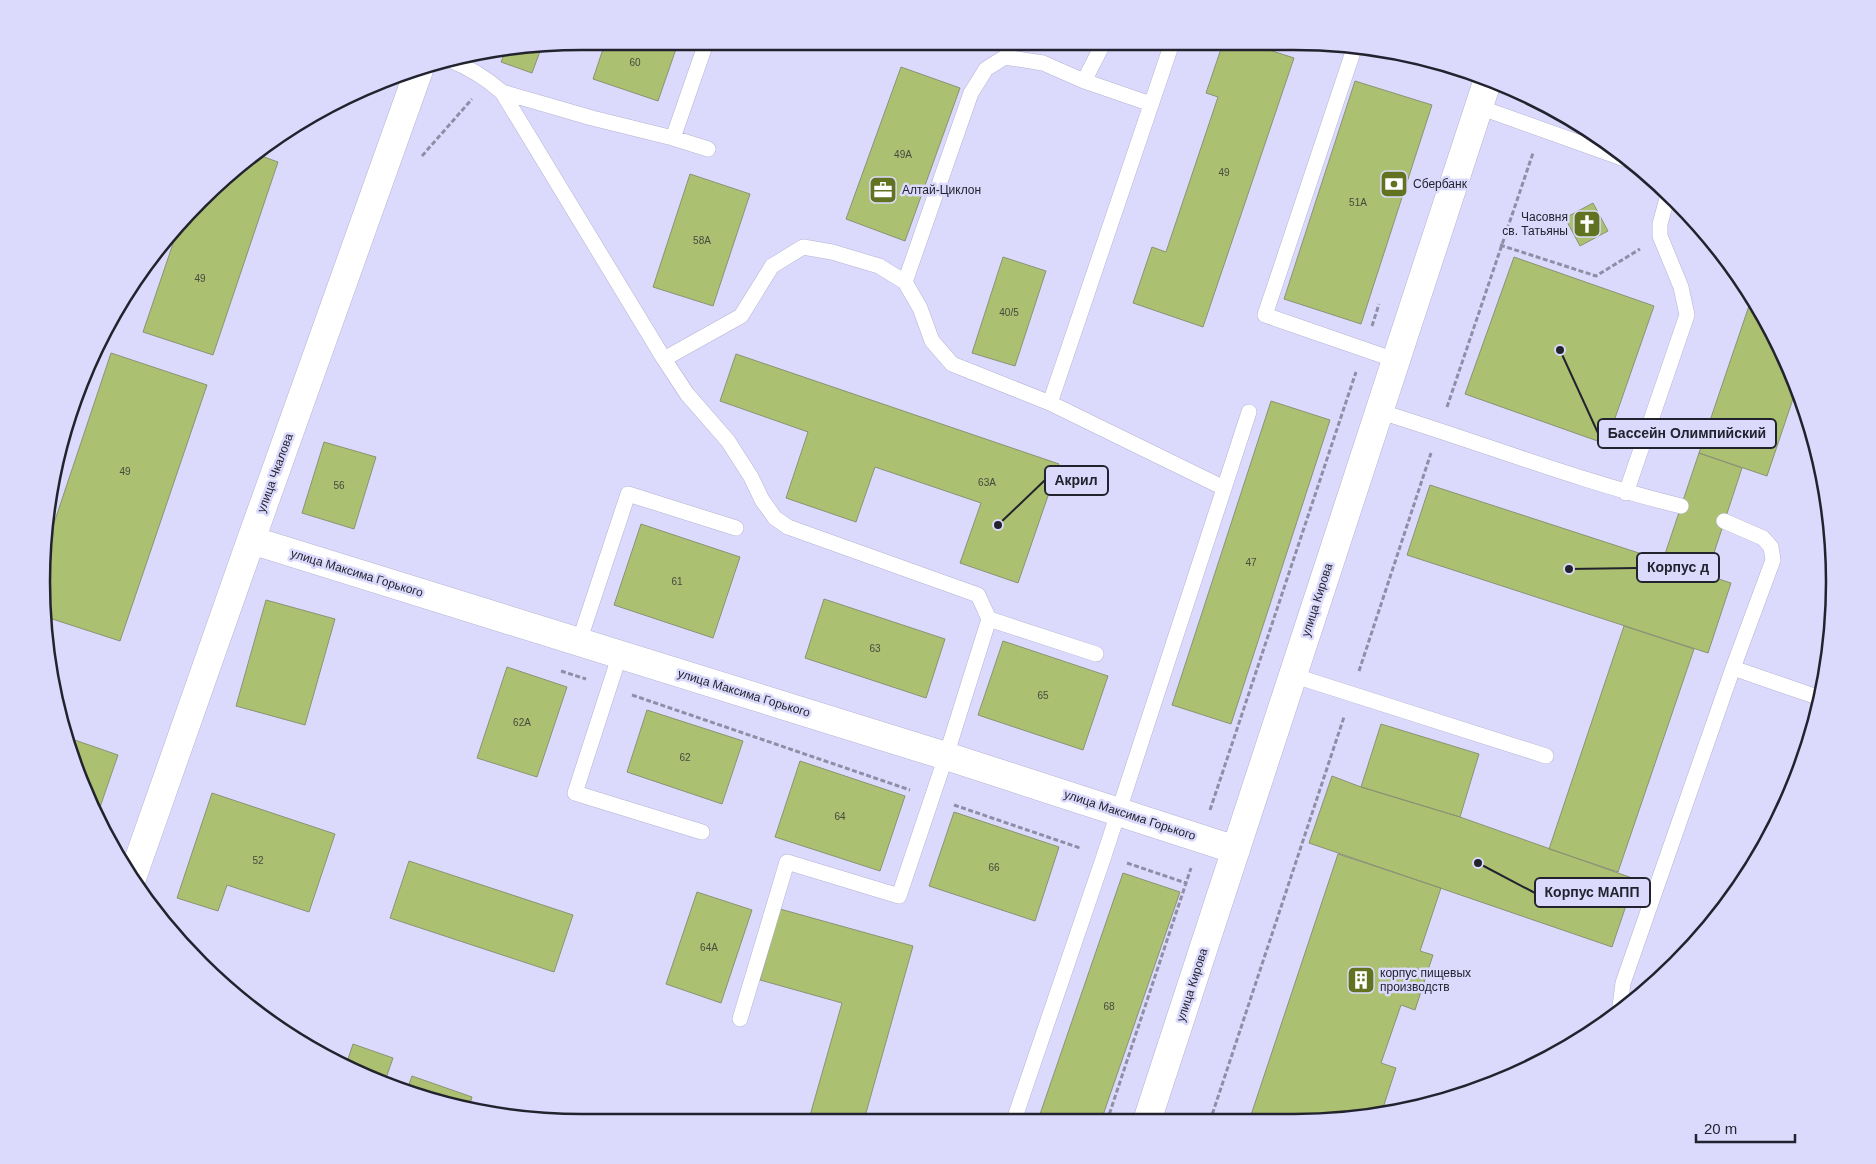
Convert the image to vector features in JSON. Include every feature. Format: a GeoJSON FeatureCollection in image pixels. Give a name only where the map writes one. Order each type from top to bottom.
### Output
{"type":"FeatureCollection","features":[{"type":"Feature","properties":{"kind":"street","name":"улица Чкалова"},"geometry":{"type":"LineString","coordinates":[[135,871],[417,76]]}},
{"type":"Feature","properties":{"kind":"street","name":"улица Кирова"},"geometry":{"type":"LineString","coordinates":[[1150,1114],[1486,86]]}},
{"type":"Feature","properties":{"kind":"street","name":"улица Максима Горького"},"geometry":{"type":"LineString","coordinates":[[251,540],[946,756],[1236,850]]}},
{"type":"Feature","properties":{"kind":"lane"},"geometry":{"type":"LineString","coordinates":[[673,138],[704,50]]}},
{"type":"Feature","properties":{"kind":"lane"},"geometry":{"type":"LineString","coordinates":[[1084,81],[1100,50]]}},
{"type":"Feature","properties":{"kind":"lane"},"geometry":{"type":"LineString","coordinates":[[1050,403],[1170,50]]}},
{"type":"Feature","properties":{"kind":"lane"},"geometry":{"type":"LineString","coordinates":[[1352,54],[1265,315],[1395,360]]}},
{"type":"Feature","properties":{"kind":"lane"},"geometry":{"type":"LineString","coordinates":[[905,282],[971,92],[986,69],[1005,57],[1043,63],[1084,81],[1151,104]]}},
{"type":"Feature","properties":{"kind":"lane"},"geometry":{"type":"LineString","coordinates":[[461,64],[489,80],[502,92],[687,394],[728,441],[751,477],[762,500],[775,518],[788,527],[978,595],[989,619],[900,896],[787,862],[740,1019]]}},
{"type":"Feature","properties":{"kind":"lane"},"geometry":{"type":"LineString","coordinates":[[502,92],[708,149]]}},
{"type":"Feature","properties":{"kind":"lane"},"geometry":{"type":"LineString","coordinates":[[1479,108],[1608,153]]}},
{"type":"Feature","properties":{"kind":"lane"},"geometry":{"type":"LineString","coordinates":[[1626,493],[1687,315],[1682,287],[1660,236],[1660,224],[1666,202]]}},
{"type":"Feature","properties":{"kind":"lane"},"geometry":{"type":"LineString","coordinates":[[664,358],[741,316],[772,266],[803,247],[832,252],[879,266],[905,282],[920,308],[932,341],[952,364],[1050,403],[1224,488]]}},
{"type":"Feature","properties":{"kind":"lane"},"geometry":{"type":"LineString","coordinates":[[1016,1114],[1104,856],[1249,412]]}},
{"type":"Feature","properties":{"kind":"lane"},"geometry":{"type":"LineString","coordinates":[[1378,412],[1439,430],[1626,493],[1681,506]]}},
{"type":"Feature","properties":{"kind":"lane"},"geometry":{"type":"LineString","coordinates":[[579,642],[628,494],[736,528]]}},
{"type":"Feature","properties":{"kind":"lane"},"geometry":{"type":"LineString","coordinates":[[1621,1002],[1623,983],[1733,668],[1773,560],[1771,547],[1763,538],[1724,521]]}},
{"type":"Feature","properties":{"kind":"lane"},"geometry":{"type":"LineString","coordinates":[[989,619],[1096,654]]}},
{"type":"Feature","properties":{"kind":"lane"},"geometry":{"type":"LineString","coordinates":[[620,654],[575,793],[702,832]]}},
{"type":"Feature","properties":{"kind":"lane"},"geometry":{"type":"LineString","coordinates":[[1733,668],[1814,696]]}},
{"type":"Feature","properties":{"kind":"lane"},"geometry":{"type":"LineString","coordinates":[[1292,675],[1546,756]]}},
{"type":"Feature","properties":{"kind":"path"},"geometry":{"type":"LineString","coordinates":[[1212,1114],[1500,245],[1541,129]]}},
{"type":"Feature","properties":{"kind":"path"},"geometry":{"type":"LineString","coordinates":[[1500,245],[1596,276],[1660,236]]}},
{"type":"Feature","properties":{"kind":"path"},"geometry":{"type":"LineString","coordinates":[[1208,816],[1380,302]]}},
{"type":"Feature","properties":{"kind":"path"},"geometry":{"type":"LineString","coordinates":[[553,669],[1186,883]]}},
{"type":"Feature","properties":{"kind":"path"},"geometry":{"type":"LineString","coordinates":[[1109,1114],[1193,860]]}},
{"type":"Feature","properties":{"kind":"building"},"geometry":{"type":"Polygon","coordinates":[[[603,50],[676,50],[658,101],[593,79],[603,50]]]}},
{"type":"Feature","properties":{"kind":"building"},"geometry":{"type":"Polygon","coordinates":[[[1221,50],[1269,50],[1294,58],[1203,327],[1133,303],[1152,247],[1166,252],[1218,97],[1206,93],[1221,50]]]}},
{"type":"Feature","properties":{"kind":"building"},"geometry":{"type":"Polygon","coordinates":[[[540,52],[532,73],[501,62],[503,56],[540,52]]]}},
{"type":"Feature","properties":{"kind":"building"},"geometry":{"type":"Polygon","coordinates":[[[901,67],[960,88],[905,241],[846,219],[901,67]]]}},
{"type":"Feature","properties":{"kind":"building"},"geometry":{"type":"Polygon","coordinates":[[[1355,81],[1432,105],[1361,324],[1284,299],[1355,81]]]}},
{"type":"Feature","properties":{"kind":"building"},"geometry":{"type":"Polygon","coordinates":[[[263,157],[278,162],[213,355],[143,332],[174,241],[206,206],[258,160],[263,157]]]}},
{"type":"Feature","properties":{"kind":"building"},"geometry":{"type":"Polygon","coordinates":[[[690,174],[750,194],[713,306],[653,287],[690,174]]]}},
{"type":"Feature","properties":{"kind":"building","name":"Часовня св. Татьяны"},"geometry":{"type":"Polygon","coordinates":[[[1593,203],[1608,231],[1580,246],[1565,218],[1593,203]]]}},
{"type":"Feature","properties":{"kind":"building"},"geometry":{"type":"Polygon","coordinates":[[[1003,257],[1046,271],[1015,366],[972,353],[1003,257]]]}},
{"type":"Feature","properties":{"kind":"building"},"geometry":{"type":"Polygon","coordinates":[[[1514,257],[1654,306],[1606,444],[1465,394],[1514,257]]]}},
{"type":"Feature","properties":{"kind":"building"},"geometry":{"type":"Polygon","coordinates":[[[1749,306],[1771,347],[1793,398],[1767,476],[1699,453],[1749,306]]]}},
{"type":"Feature","properties":{"kind":"building"},"geometry":{"type":"Polygon","coordinates":[[[111,353],[207,385],[120,641],[51,619],[50,582],[54,524],[111,353]]]}},
{"type":"Feature","properties":{"kind":"building"},"geometry":{"type":"Polygon","coordinates":[[[736,354],[1059,464],[1018,583],[960,563],[981,503],[875,467],[856,522],[786,498],[808,432],[720,401],[736,354]]]}},
{"type":"Feature","properties":{"kind":"building"},"geometry":{"type":"Polygon","coordinates":[[[1271,401],[1330,420],[1231,724],[1172,705],[1271,401]]]}},
{"type":"Feature","properties":{"kind":"building"},"geometry":{"type":"Polygon","coordinates":[[[324,442],[376,457],[354,529],[302,513],[324,442]]]}},
{"type":"Feature","properties":{"kind":"building"},"geometry":{"type":"Polygon","coordinates":[[[1699,453],[1742,468],[1707,574],[1663,560],[1699,453]]]}},
{"type":"Feature","properties":{"kind":"building"},"geometry":{"type":"Polygon","coordinates":[[[1430,485],[1731,583],[1708,653],[1407,555],[1430,485]]]}},
{"type":"Feature","properties":{"kind":"building"},"geometry":{"type":"Polygon","coordinates":[[[641,524],[740,557],[713,638],[614,605],[641,524]]]}},
{"type":"Feature","properties":{"kind":"building"},"geometry":{"type":"Polygon","coordinates":[[[824,599],[945,639],[926,698],[805,658],[824,599]]]}},
{"type":"Feature","properties":{"kind":"building"},"geometry":{"type":"Polygon","coordinates":[[[266,600],[335,619],[305,725],[236,706],[266,600]]]}},
{"type":"Feature","properties":{"kind":"building"},"geometry":{"type":"Polygon","coordinates":[[[1624,626],[1694,649],[1618,872],[1549,849],[1624,626]]]}},
{"type":"Feature","properties":{"kind":"building"},"geometry":{"type":"Polygon","coordinates":[[[1003,641],[1108,676],[1083,750],[978,715],[1003,641]]]}},
{"type":"Feature","properties":{"kind":"building"},"geometry":{"type":"Polygon","coordinates":[[[507,667],[567,687],[537,777],[477,758],[507,667]]]}},
{"type":"Feature","properties":{"kind":"building"},"geometry":{"type":"Polygon","coordinates":[[[647,710],[743,741],[722,804],[627,772],[647,710]]]}},
{"type":"Feature","properties":{"kind":"building"},"geometry":{"type":"Polygon","coordinates":[[[1381,724],[1479,754],[1460,817],[1361,787],[1381,724]]]}},
{"type":"Feature","properties":{"kind":"building"},"geometry":{"type":"Polygon","coordinates":[[[74,740],[118,755],[100,807],[90,786],[74,740]]]}},
{"type":"Feature","properties":{"kind":"building"},"geometry":{"type":"Polygon","coordinates":[[[800,761],[905,796],[880,871],[775,837],[800,761]]]}},
{"type":"Feature","properties":{"kind":"building"},"geometry":{"type":"Polygon","coordinates":[[[1332,776],[1361,787],[1460,817],[1635,879],[1612,947],[1309,843],[1332,776]]]}},
{"type":"Feature","properties":{"kind":"building"},"geometry":{"type":"Polygon","coordinates":[[[212,793],[335,834],[309,912],[227,885],[218,911],[177,898],[212,793]]]}},
{"type":"Feature","properties":{"kind":"building"},"geometry":{"type":"Polygon","coordinates":[[[954,812],[1059,847],[1035,921],[929,886],[954,812]]]}},
{"type":"Feature","properties":{"kind":"building","name":"корпус пищевых производств"},"geometry":{"type":"Polygon","coordinates":[[[1338,854],[1441,888],[1420,951],[1433,955],[1415,1010],[1401,1005],[1381,1063],[1396,1068],[1384,1106],[1329,1113],[1251,1114],[1338,854]]]}},
{"type":"Feature","properties":{"kind":"building"},"geometry":{"type":"Polygon","coordinates":[[[409,861],[573,915],[554,972],[390,918],[409,861]]]}},
{"type":"Feature","properties":{"kind":"building"},"geometry":{"type":"Polygon","coordinates":[[[1123,873],[1180,892],[1103,1114],[1040,1114],[1123,873]]]}},
{"type":"Feature","properties":{"kind":"building"},"geometry":{"type":"Polygon","coordinates":[[[697,892],[752,910],[721,1003],[666,984],[697,892]]]}},
{"type":"Feature","properties":{"kind":"building"},"geometry":{"type":"Polygon","coordinates":[[[780,909],[913,946],[866,1114],[810,1114],[842,1003],[760,980],[780,909]]]}},
{"type":"Feature","properties":{"kind":"building"},"geometry":{"type":"Polygon","coordinates":[[[353,1044],[393,1058],[386,1077],[348,1059],[353,1044]]]}},
{"type":"Feature","properties":{"kind":"building"},"geometry":{"type":"Polygon","coordinates":[[[412,1076],[472,1097],[470,1102],[409,1085],[412,1076]]]}},
{"type":"Feature","properties":{"kind":"place","name":"Сбербанк"},"geometry":{"type":"Point","coordinates":[1394,184]}},
{"type":"Feature","properties":{"kind":"place","name":"Алтай-Циклон"},"geometry":{"type":"Point","coordinates":[883,190]}},
{"type":"Feature","properties":{"kind":"place","name":"Часовня св. Татьяны"},"geometry":{"type":"Point","coordinates":[1587,224]}},
{"type":"Feature","properties":{"kind":"place","name":"Бассейн Олимпийский"},"geometry":{"type":"Point","coordinates":[1560,350]}},
{"type":"Feature","properties":{"kind":"place","name":"Акрил"},"geometry":{"type":"Point","coordinates":[998,525]}},
{"type":"Feature","properties":{"kind":"place","name":"Корпус д"},"geometry":{"type":"Point","coordinates":[1569,569]}},
{"type":"Feature","properties":{"kind":"place","name":"Корпус МАПП"},"geometry":{"type":"Point","coordinates":[1478,863]}},
{"type":"Feature","properties":{"kind":"place","name":"корпус пищевых производств"},"geometry":{"type":"Point","coordinates":[1361,980]}}]}
